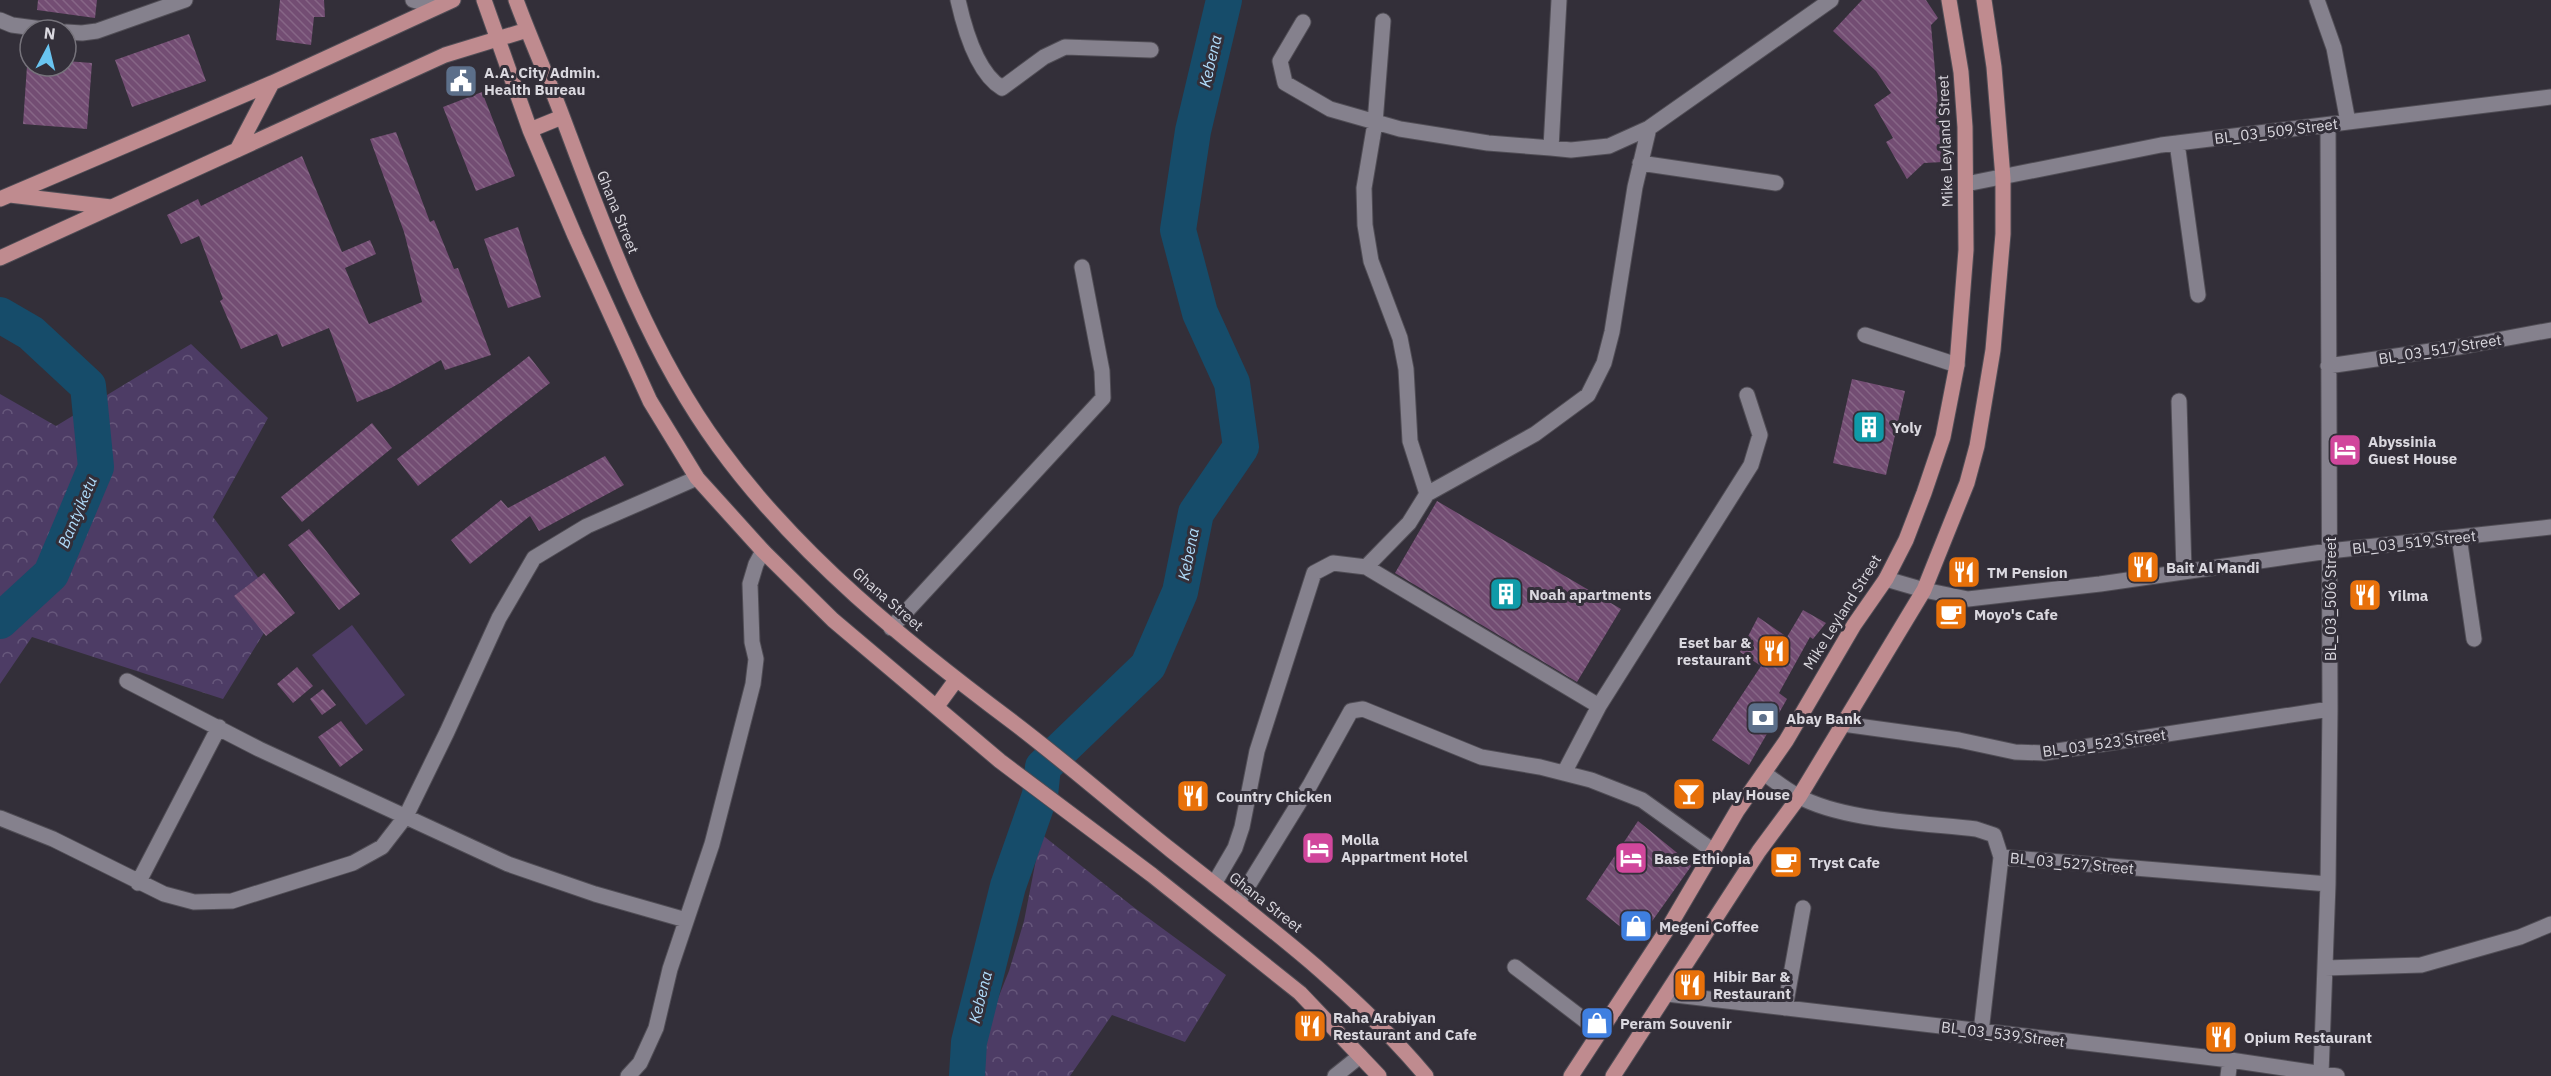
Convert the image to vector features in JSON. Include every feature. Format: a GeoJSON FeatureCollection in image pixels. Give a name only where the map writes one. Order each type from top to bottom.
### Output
{"type":"FeatureCollection","features":[{"type":"Feature","properties":{"kind":"main road"},"geometry":{"type":"LineString","coordinates":[[4,197],[272,83],[435,6],[453,0]]}},
{"type":"Feature","properties":{"kind":"main road"},"geometry":{"type":"LineString","coordinates":[[484,0],[530,130],[603,299],[651,401],[697,478],[763,551],[833,620],[1000,761],[1093,830],[1300,993],[1379,1076]]}},
{"type":"Feature","properties":{"kind":"main road","name":"Ghana Street"},"geometry":{"type":"LineString","coordinates":[[516,0],[597,212],[629,287],[690,403],[719,448],[766,506],[826,569],[891,627],[956,680],[1017,725],[1331,978],[1396,1042],[1426,1076]]}},
{"type":"Feature","properties":{"kind":"main road","name":"Mike Leyland Street"},"geometry":{"type":"LineString","coordinates":[[1571,1076],[1670,925],[1712,850],[1786,741],[1854,625],[1886,579],[1906,540],[1943,437],[1957,365],[1966,250],[1966,184],[1961,72],[1949,0]]}},
{"type":"Feature","properties":{"kind":"main road"},"geometry":{"type":"LineString","coordinates":[[1613,1076],[1759,851],[1799,797],[1924,590],[1967,483],[1977,446],[2000,291],[2003,178],[1994,67],[1984,0]]}},
{"type":"Feature","properties":{"kind":"main road"},"geometry":{"type":"LineString","coordinates":[[0,258],[445,55],[527,30]]}},
{"type":"Feature","properties":{"kind":"main road"},"geometry":{"type":"LineString","coordinates":[[237,150],[272,83]]}},
{"type":"Feature","properties":{"kind":"main road"},"geometry":{"type":"LineString","coordinates":[[530,130],[562,117]]}},
{"type":"Feature","properties":{"kind":"main road"},"geometry":{"type":"LineString","coordinates":[[4,197],[111,207]]}},
{"type":"Feature","properties":{"kind":"main road"},"geometry":{"type":"LineString","coordinates":[[937,706],[956,680]]}},
{"type":"Feature","properties":{"kind":"street"},"geometry":{"type":"LineString","coordinates":[[78,33],[97,31],[185,0]]}},
{"type":"Feature","properties":{"kind":"street"},"geometry":{"type":"LineString","coordinates":[[413,0],[435,6]]}},
{"type":"Feature","properties":{"kind":"street"},"geometry":{"type":"LineString","coordinates":[[958,0],[973,50],[994,83],[1002,87],[1044,57],[1065,47],[1151,50]]}},
{"type":"Feature","properties":{"kind":"street"},"geometry":{"type":"LineString","coordinates":[[1551,148],[1559,0]]}},
{"type":"Feature","properties":{"kind":"street"},"geometry":{"type":"LineString","coordinates":[[1303,22],[1280,61],[1285,83],[1330,109],[1375,123],[1488,143],[1571,150],[1609,146],[1649,128],[1810,6],[1831,0]]}},
{"type":"Feature","properties":{"kind":"street"},"geometry":{"type":"LineString","coordinates":[[2317,0],[2334,48],[2348,122]]}},
{"type":"Feature","properties":{"kind":"street"},"geometry":{"type":"LineString","coordinates":[[0,20],[18,26]]}},
{"type":"Feature","properties":{"kind":"street"},"geometry":{"type":"LineString","coordinates":[[1383,21],[1375,123],[1364,188],[1365,225],[1371,261],[1400,338],[1406,369],[1410,441],[1427,494]]}},
{"type":"Feature","properties":{"kind":"street","name":"BL_03_509 Street"},"geometry":{"type":"LineString","coordinates":[[1966,184],[2177,143],[2551,98]]}},
{"type":"Feature","properties":{"kind":"street","name":"BL_03_506 Street"},"geometry":{"type":"LineString","coordinates":[[2321,1074],[2328,884],[2330,709],[2328,125]]}},
{"type":"Feature","properties":{"kind":"street"},"geometry":{"type":"LineString","coordinates":[[1366,567],[1409,522],[1427,494],[1535,434],[1588,395],[1605,363],[1640,164],[1649,128]]}},
{"type":"Feature","properties":{"kind":"street"},"geometry":{"type":"LineString","coordinates":[[2177,143],[2198,295]]}},
{"type":"Feature","properties":{"kind":"street"},"geometry":{"type":"LineString","coordinates":[[1640,164],[1776,183]]}},
{"type":"Feature","properties":{"kind":"street"},"geometry":{"type":"LineString","coordinates":[[891,627],[1103,398],[1102,371],[1082,267]]}},
{"type":"Feature","properties":{"kind":"street","name":"BL_03_517 Street"},"geometry":{"type":"LineString","coordinates":[[2328,366],[2465,346],[2551,330]]}},
{"type":"Feature","properties":{"kind":"street"},"geometry":{"type":"LineString","coordinates":[[1865,335],[1957,365]]}},
{"type":"Feature","properties":{"kind":"street"},"geometry":{"type":"LineString","coordinates":[[1564,773],[1599,706],[1751,465],[1760,435],[1747,395]]}},
{"type":"Feature","properties":{"kind":"street"},"geometry":{"type":"LineString","coordinates":[[2179,401],[2184,571]]}},
{"type":"Feature","properties":{"kind":"street"},"geometry":{"type":"LineString","coordinates":[[0,818],[53,839],[138,883],[164,894],[194,902],[232,901],[353,863],[382,847],[406,816],[462,702],[499,618],[534,558],[587,526],[697,478]]}},
{"type":"Feature","properties":{"kind":"street","name":"BL_03_519 Street"},"geometry":{"type":"LineString","coordinates":[[1886,579],[1968,599],[2100,584],[2330,551],[2551,527]]}},
{"type":"Feature","properties":{"kind":"street"},"geometry":{"type":"LineString","coordinates":[[2459,537],[2474,639]]}},
{"type":"Feature","properties":{"kind":"street"},"geometry":{"type":"LineString","coordinates":[[628,1076],[640,1063],[656,1028],[669,969],[712,844],[753,684],[756,659],[752,642],[750,584],[763,551]]}},
{"type":"Feature","properties":{"kind":"street"},"geometry":{"type":"LineString","coordinates":[[1214,884],[1235,848],[1242,827],[1257,751],[1314,573],[1333,563],[1366,567],[1599,706]]}},
{"type":"Feature","properties":{"kind":"street"},"geometry":{"type":"LineString","coordinates":[[127,681],[259,749],[508,864],[595,894],[686,920]]}},
{"type":"Feature","properties":{"kind":"street"},"geometry":{"type":"LineString","coordinates":[[1238,902],[1310,785],[1351,711],[1363,709],[1481,757],[1591,780],[1642,800],[1712,850]]}},
{"type":"Feature","properties":{"kind":"street","name":"BL_03_523 Street"},"geometry":{"type":"LineString","coordinates":[[1843,723],[1959,740],[2015,752],[2044,753],[2330,709]]}},
{"type":"Feature","properties":{"kind":"street"},"geometry":{"type":"LineString","coordinates":[[138,883],[219,727]]}},
{"type":"Feature","properties":{"kind":"street"},"geometry":{"type":"LineString","coordinates":[[1764,773],[1799,797]]}},
{"type":"Feature","properties":{"kind":"street","name":"BL_03_527 Street"},"geometry":{"type":"LineString","coordinates":[[1799,797],[1826,807],[1864,815],[1976,829],[1994,835],[2001,857],[2328,884]]}},
{"type":"Feature","properties":{"kind":"street"},"geometry":{"type":"LineString","coordinates":[[1981,1032],[2001,857]]}},
{"type":"Feature","properties":{"kind":"street"},"geometry":{"type":"LineString","coordinates":[[1785,1008],[1803,908]]}},
{"type":"Feature","properties":{"kind":"street"},"geometry":{"type":"LineString","coordinates":[[2325,968],[2421,965],[2520,937],[2551,924]]}},
{"type":"Feature","properties":{"kind":"street"},"geometry":{"type":"LineString","coordinates":[[1515,967],[1600,1032]]}},
{"type":"Feature","properties":{"kind":"street","name":"BL_03_539 Street"},"geometry":{"type":"LineString","coordinates":[[1667,994],[2230,1060],[2337,1076]]}},
{"type":"Feature","properties":{"kind":"street"},"geometry":{"type":"LineString","coordinates":[[1335,1076],[1360,1056]]}},
{"type":"Feature","properties":{"kind":"street"},"geometry":{"type":"LineString","coordinates":[[2228,1076],[2230,1060]]}},
{"type":"Feature","properties":{"kind":"green space"},"geometry":{"type":"Polygon","coordinates":[[[191,344],[268,418],[213,517],[280,607],[223,699],[32,637],[0,684],[0,394],[56,426],[191,344]]]}},
{"type":"Feature","properties":{"kind":"green space"},"geometry":{"type":"Polygon","coordinates":[[[352,625],[405,695],[366,725],[312,655],[352,625]]]}},
{"type":"Feature","properties":{"kind":"green space"},"geometry":{"type":"Polygon","coordinates":[[[1041,834],[1136,909],[1226,975],[1185,1042],[1112,1015],[1070,1076],[978,1076],[980,1043],[1009,971],[1024,921],[1041,834]]]}},
{"type":"Feature","properties":{"kind":"building"},"geometry":{"type":"Polygon","coordinates":[[[38,0],[97,0],[95,18],[37,10],[38,0]]]}},
{"type":"Feature","properties":{"kind":"building"},"geometry":{"type":"Polygon","coordinates":[[[280,0],[324,0],[325,17],[314,17],[311,45],[276,40],[280,0]]]}},
{"type":"Feature","properties":{"kind":"building"},"geometry":{"type":"Polygon","coordinates":[[[1862,0],[1926,0],[1938,18],[1931,25],[1943,162],[1924,163],[1907,179],[1886,142],[1893,138],[1874,105],[1891,93],[1876,71],[1833,31],[1862,0]]]}},
{"type":"Feature","properties":{"kind":"building"},"geometry":{"type":"Polygon","coordinates":[[[189,34],[206,81],[132,107],[115,60],[189,34]]]}},
{"type":"Feature","properties":{"kind":"building"},"geometry":{"type":"Polygon","coordinates":[[[78,62],[92,63],[87,129],[23,124],[26,78],[78,78],[78,62]]]}},
{"type":"Feature","properties":{"kind":"building"},"geometry":{"type":"Polygon","coordinates":[[[482,92],[515,176],[476,191],[443,107],[482,92]]]}},
{"type":"Feature","properties":{"kind":"building"},"geometry":{"type":"Polygon","coordinates":[[[396,132],[430,222],[434,220],[454,269],[458,268],[491,355],[445,370],[441,360],[391,388],[357,402],[329,328],[282,347],[277,334],[241,349],[220,301],[223,299],[199,236],[181,244],[167,215],[198,199],[201,206],[302,156],[342,252],[370,240],[376,254],[345,268],[369,324],[422,302],[404,232],[370,139],[396,132]]]}},
{"type":"Feature","properties":{"kind":"building"},"geometry":{"type":"Polygon","coordinates":[[[518,227],[541,297],[508,308],[484,239],[518,227]]]}},
{"type":"Feature","properties":{"kind":"building"},"geometry":{"type":"Polygon","coordinates":[[[529,356],[550,383],[418,486],[397,459],[529,356]]]}},
{"type":"Feature","properties":{"kind":"building","name":"Yoly"},"geometry":{"type":"Polygon","coordinates":[[[1852,379],[1905,391],[1886,475],[1833,463],[1852,379]]]}},
{"type":"Feature","properties":{"kind":"building"},"geometry":{"type":"Polygon","coordinates":[[[372,423],[392,448],[302,522],[281,497],[372,423]]]}},
{"type":"Feature","properties":{"kind":"building"},"geometry":{"type":"Polygon","coordinates":[[[605,456],[624,485],[539,531],[530,516],[470,564],[451,540],[501,500],[508,508],[605,456]]]}},
{"type":"Feature","properties":{"kind":"building","name":"Noah apartments"},"geometry":{"type":"Polygon","coordinates":[[[1437,501],[1621,609],[1577,682],[1395,573],[1437,501]]]}},
{"type":"Feature","properties":{"kind":"building"},"geometry":{"type":"Polygon","coordinates":[[[309,529],[360,594],[339,610],[288,545],[309,529]]]}},
{"type":"Feature","properties":{"kind":"building"},"geometry":{"type":"Polygon","coordinates":[[[264,573],[295,613],[266,636],[234,596],[264,573]]]}},
{"type":"Feature","properties":{"kind":"building"},"geometry":{"type":"Polygon","coordinates":[[[1803,610],[1826,623],[1813,639],[1810,637],[1779,693],[1787,699],[1749,765],[1712,740],[1761,666],[1740,652],[1758,617],[1787,637],[1803,610]]]}},
{"type":"Feature","properties":{"kind":"building"},"geometry":{"type":"Polygon","coordinates":[[[297,667],[313,686],[293,703],[277,684],[297,667]]]}},
{"type":"Feature","properties":{"kind":"building"},"geometry":{"type":"Polygon","coordinates":[[[323,689],[336,705],[322,715],[310,699],[323,689]]]}},
{"type":"Feature","properties":{"kind":"building"},"geometry":{"type":"Polygon","coordinates":[[[341,721],[363,750],[340,767],[318,737],[341,721]]]}},
{"type":"Feature","properties":{"kind":"building"},"geometry":{"type":"Polygon","coordinates":[[[1638,821],[1692,865],[1638,941],[1586,899],[1638,821]]]}},
{"type":"Feature","properties":{"kind":"waterway","name":"Kebena"},"geometry":{"type":"LineString","coordinates":[[967,1076],[969,1042],[1008,886],[1040,795],[1043,767],[1148,666],[1180,592],[1196,513],[1241,447],[1232,383],[1200,313],[1178,230],[1193,131],[1224,0]]}},
{"type":"Feature","properties":{"kind":"waterway","name":"Bantyiketu"},"geometry":{"type":"LineString","coordinates":[[0,315],[31,333],[88,386],[96,467],[51,574],[0,621]]}},
{"type":"Feature","properties":{"kind":"place","name":"A.A. City Admin. Health Bureau"},"geometry":{"type":"Point","coordinates":[461,81]}},
{"type":"Feature","properties":{"kind":"place","name":"Yoly"},"geometry":{"type":"Point","coordinates":[1869,427]}},
{"type":"Feature","properties":{"kind":"place","name":"Abyssinia Guest House"},"geometry":{"type":"Point","coordinates":[2345,450]}},
{"type":"Feature","properties":{"kind":"place","name":"Bait Al Mandi"},"geometry":{"type":"Point","coordinates":[2143,567]}},
{"type":"Feature","properties":{"kind":"place","name":"TM Pension"},"geometry":{"type":"Point","coordinates":[1964,572]}},
{"type":"Feature","properties":{"kind":"place","name":"Noah apartments"},"geometry":{"type":"Point","coordinates":[1506,594]}},
{"type":"Feature","properties":{"kind":"place","name":"Yilma"},"geometry":{"type":"Point","coordinates":[2365,595]}},
{"type":"Feature","properties":{"kind":"place","name":"Moyo's Cafe"},"geometry":{"type":"Point","coordinates":[1951,614]}},
{"type":"Feature","properties":{"kind":"place","name":"Eset bar & restaurant"},"geometry":{"type":"Point","coordinates":[1774,651]}},
{"type":"Feature","properties":{"kind":"place","name":"Abay Bank"},"geometry":{"type":"Point","coordinates":[1763,718]}},
{"type":"Feature","properties":{"kind":"place","name":"play House"},"geometry":{"type":"Point","coordinates":[1689,794]}},
{"type":"Feature","properties":{"kind":"place","name":"Country Chicken"},"geometry":{"type":"Point","coordinates":[1193,796]}},
{"type":"Feature","properties":{"kind":"place","name":"Molla Appartment Hotel"},"geometry":{"type":"Point","coordinates":[1318,848]}},
{"type":"Feature","properties":{"kind":"place","name":"Base Ethiopia"},"geometry":{"type":"Point","coordinates":[1631,858]}},
{"type":"Feature","properties":{"kind":"place","name":"Tryst Cafe"},"geometry":{"type":"Point","coordinates":[1786,862]}},
{"type":"Feature","properties":{"kind":"place","name":"Megeni Coffee"},"geometry":{"type":"Point","coordinates":[1636,926]}},
{"type":"Feature","properties":{"kind":"place","name":"Hibir Bar & Restaurant"},"geometry":{"type":"Point","coordinates":[1690,985]}},
{"type":"Feature","properties":{"kind":"place","name":"Peram Souvenir"},"geometry":{"type":"Point","coordinates":[1597,1023]}},
{"type":"Feature","properties":{"kind":"place","name":"Raha Arabiyan Restaurant and Cafe"},"geometry":{"type":"Point","coordinates":[1310,1026]}},
{"type":"Feature","properties":{"kind":"place","name":"Opium Restaurant"},"geometry":{"type":"Point","coordinates":[2221,1037]}}]}
